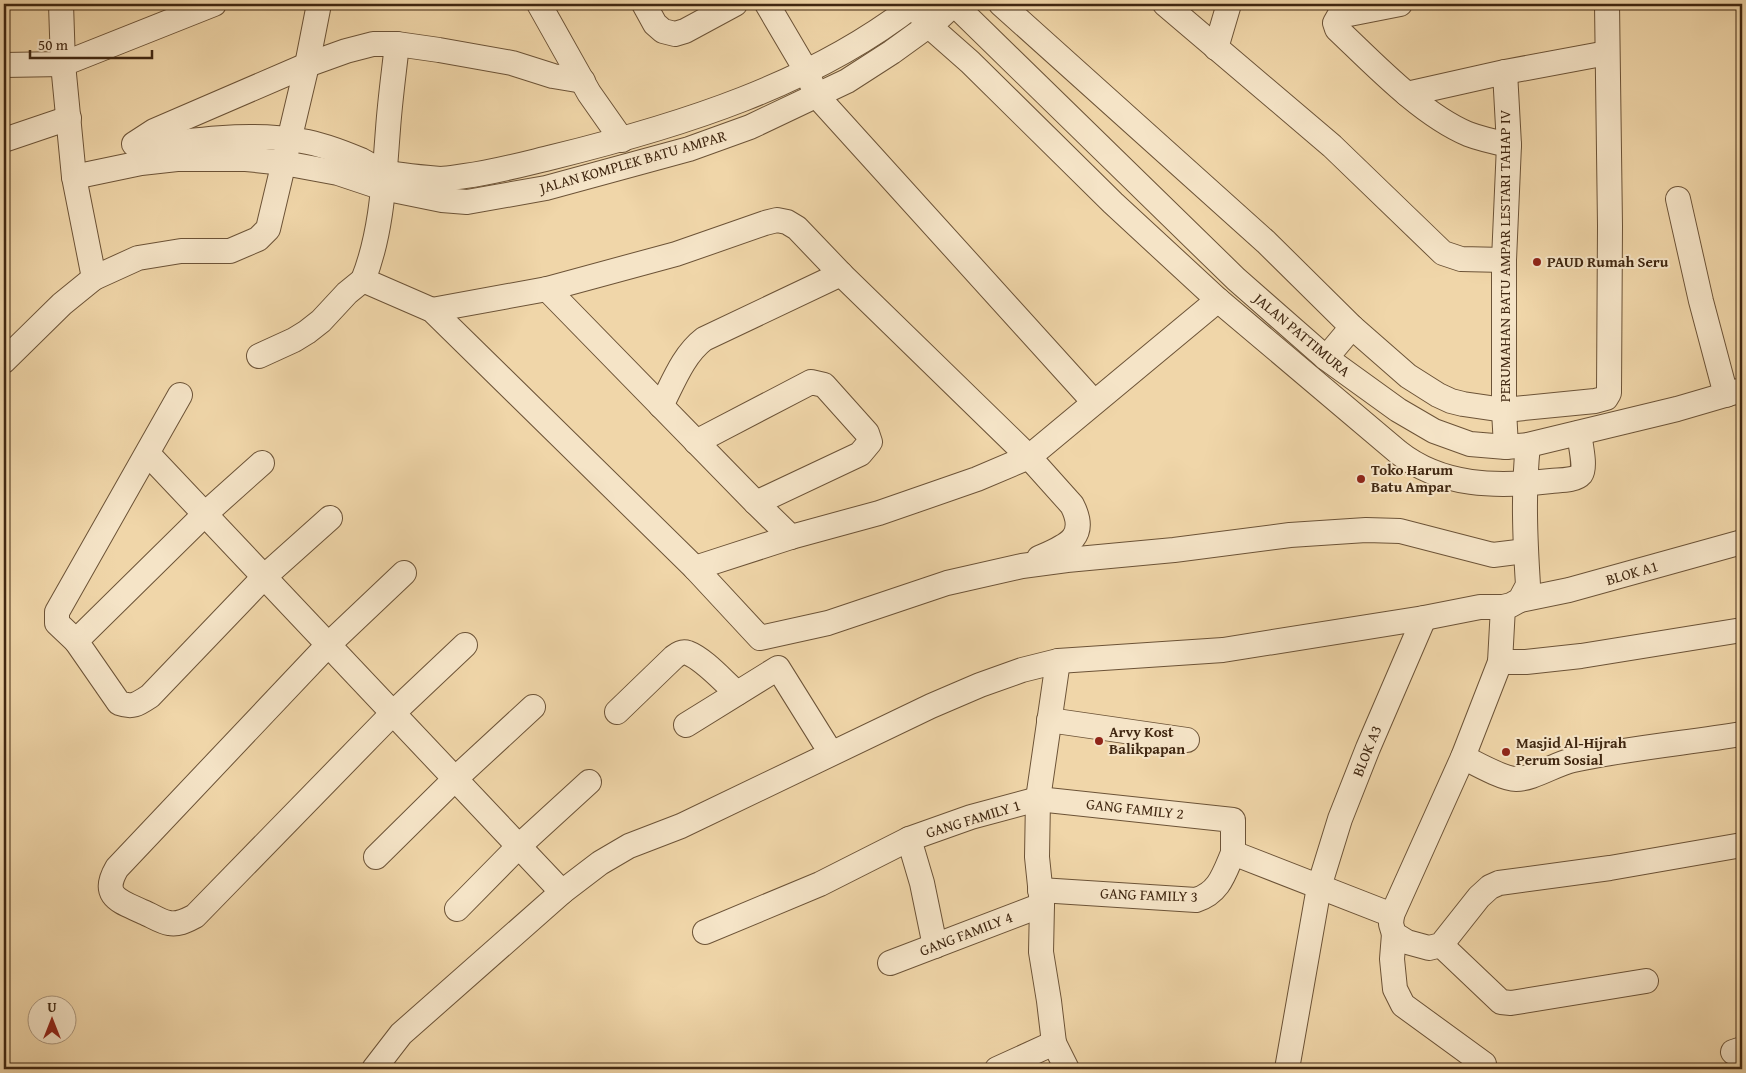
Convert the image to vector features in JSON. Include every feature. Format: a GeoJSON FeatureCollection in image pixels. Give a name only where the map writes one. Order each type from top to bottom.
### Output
{"type":"FeatureCollection","features":[{"type":"Feature","properties":{"kind":"street"},"geometry":{"type":"LineString","coordinates":[[61,4],[73,170],[94,278]]}},
{"type":"Feature","properties":{"kind":"street"},"geometry":{"type":"LineString","coordinates":[[4,65],[64,64],[214,4]]}},
{"type":"Feature","properties":{"kind":"street"},"geometry":{"type":"LineString","coordinates":[[4,361],[62,304],[94,278],[138,258],[181,251],[230,251],[258,239],[268,229],[307,65],[319,4]]}},
{"type":"Feature","properties":{"kind":"street"},"geometry":{"type":"LineString","coordinates":[[538,4],[583,82],[622,140]]}},
{"type":"Feature","properties":{"kind":"street"},"geometry":{"type":"LineString","coordinates":[[644,4],[655,24],[663,31],[675,34],[685,31],[735,4]]}},
{"type":"Feature","properties":{"kind":"street"},"geometry":{"type":"LineString","coordinates":[[767,4],[807,72],[816,95],[1094,402]]}},
{"type":"Feature","properties":{"kind":"street"},"geometry":{"type":"LineString","coordinates":[[914,4],[928,25],[970,62],[1113,203],[1218,300],[1416,465],[1440,476],[1474,483],[1524,484],[1570,479],[1579,476],[1583,468],[1579,433]]}},
{"type":"Feature","properties":{"kind":"street","name":"JALAN KOMPLEK BATU AMPAR"},"geometry":{"type":"LineString","coordinates":[[120,159],[141,163],[177,159],[246,159],[284,163],[384,180],[441,179],[490,173],[622,140],[770,88],[807,72],[870,35],[914,4]]}},
{"type":"Feature","properties":{"kind":"street"},"geometry":{"type":"LineString","coordinates":[[1001,4],[1272,247],[1352,327],[1408,376],[1438,395],[1463,404],[1504,410],[1595,401],[1606,398],[1609,393],[1610,226],[1607,4]]}},
{"type":"Feature","properties":{"kind":"street"},"geometry":{"type":"LineString","coordinates":[[1165,4],[1332,146],[1443,253],[1461,259],[1504,260]]}},
{"type":"Feature","properties":{"kind":"street"},"geometry":{"type":"LineString","coordinates":[[1216,48],[1229,4]]}},
{"type":"Feature","properties":{"kind":"street"},"geometry":{"type":"LineString","coordinates":[[1400,4],[1339,16],[1335,23],[1337,29],[1407,94],[1438,118],[1470,135],[1509,145]]}},
{"type":"Feature","properties":{"kind":"street","name":"JALAN KOMPLEK BATU AMPAR"},"geometry":{"type":"LineString","coordinates":[[73,170],[191,140],[274,138],[321,145],[353,157],[384,180],[442,200],[467,202],[546,188],[689,149],[750,127],[847,81],[892,52],[928,25],[960,6]]}},
{"type":"Feature","properties":{"kind":"street","name":"JALAN PATTIMURA"},"geometry":{"type":"LineString","coordinates":[[960,6],[1236,279],[1326,358],[1398,410],[1434,431],[1470,444],[1517,446],[1579,433],[1734,393]]}},
{"type":"Feature","properties":{"kind":"street"},"geometry":{"type":"LineString","coordinates":[[120,159],[140,140],[154,131],[307,65],[346,51],[373,44],[397,44],[512,63],[553,76],[583,82]]}},
{"type":"Feature","properties":{"kind":"street"},"geometry":{"type":"LineString","coordinates":[[259,356],[294,340],[322,321],[346,293],[363,280],[368,269],[376,236],[384,180],[389,109],[397,44]]}},
{"type":"Feature","properties":{"kind":"street"},"geometry":{"type":"LineString","coordinates":[[1407,94],[1505,72],[1607,53]]}},
{"type":"Feature","properties":{"kind":"street","name":"PERUMAHAN BATU AMPAR LESTARI TAHAP IV"},"geometry":{"type":"LineString","coordinates":[[1484,1064],[1403,1005],[1395,989],[1392,959],[1393,924],[1463,757],[1500,662],[1512,604],[1528,585],[1524,484],[1517,446],[1504,410],[1504,260],[1509,145],[1505,72]]}},
{"type":"Feature","properties":{"kind":"street"},"geometry":{"type":"LineString","coordinates":[[4,140],[69,118]]}},
{"type":"Feature","properties":{"kind":"street"},"geometry":{"type":"LineString","coordinates":[[1678,199],[1701,301],[1734,393]]}},
{"type":"Feature","properties":{"kind":"street"},"geometry":{"type":"LineString","coordinates":[[432,310],[547,289],[676,254],[764,223],[777,220],[787,222],[797,228],[841,274],[1028,457],[1072,505],[1079,524],[1078,531],[1073,539],[1055,551],[1022,566]]}},
{"type":"Feature","properties":{"kind":"street"},"geometry":{"type":"LineString","coordinates":[[661,406],[683,363],[695,345],[841,274]]}},
{"type":"Feature","properties":{"kind":"street"},"geometry":{"type":"LineString","coordinates":[[363,280],[432,310],[695,568],[760,638],[828,623],[976,575],[1067,560],[1290,536],[1366,530],[1400,531],[1493,556],[1526,551]]}},
{"type":"Feature","properties":{"kind":"street"},"geometry":{"type":"LineString","coordinates":[[547,289],[756,503],[792,537]]}},
{"type":"Feature","properties":{"kind":"street"},"geometry":{"type":"LineString","coordinates":[[695,568],[792,537],[888,510],[976,479],[1028,457],[1218,300]]}},
{"type":"Feature","properties":{"kind":"street"},"geometry":{"type":"LineString","coordinates":[[1326,358],[1352,327]]}},
{"type":"Feature","properties":{"kind":"street"},"geometry":{"type":"LineString","coordinates":[[696,442],[811,382],[824,384],[867,433],[870,442],[860,454],[756,503]]}},
{"type":"Feature","properties":{"kind":"street"},"geometry":{"type":"LineString","coordinates":[[180,395],[58,612],[57,623],[76,641],[119,703],[128,706],[137,704],[150,696],[264,577],[330,518]]}},
{"type":"Feature","properties":{"kind":"street"},"geometry":{"type":"LineString","coordinates":[[1381,437],[1398,410]]}},
{"type":"Feature","properties":{"kind":"street"},"geometry":{"type":"LineString","coordinates":[[148,454],[562,892]]}},
{"type":"Feature","properties":{"kind":"street"},"geometry":{"type":"LineString","coordinates":[[76,641],[205,514],[262,463]]}},
{"type":"Feature","properties":{"kind":"street","name":"BLOK A1"},"geometry":{"type":"LineString","coordinates":[[374,1069],[401,1034],[562,892],[600,863],[629,846],[681,826],[831,753],[980,685],[1022,670],[1058,661],[1223,650],[1424,618],[1480,607],[1512,604],[1742,542]]}},
{"type":"Feature","properties":{"kind":"street"},"geometry":{"type":"LineString","coordinates":[[404,573],[328,645],[117,868],[111,879],[110,886],[112,892],[120,901],[168,924],[181,923],[195,916],[392,712],[465,646]]}},
{"type":"Feature","properties":{"kind":"street","name":"BLOK A3"},"geometry":{"type":"LineString","coordinates":[[1287,1069],[1319,888],[1340,819],[1368,748],[1424,618]]}},
{"type":"Feature","properties":{"kind":"street"},"geometry":{"type":"LineString","coordinates":[[1500,662],[1526,662],[1581,656],[1742,630]]}},
{"type":"Feature","properties":{"kind":"street"},"geometry":{"type":"LineString","coordinates":[[617,712],[680,653],[687,652],[699,659],[737,693]]}},
{"type":"Feature","properties":{"kind":"street"},"geometry":{"type":"LineString","coordinates":[[1058,661],[1038,799],[1037,857],[1041,898],[1040,952],[1049,1000],[1054,1043],[1067,1069]]}},
{"type":"Feature","properties":{"kind":"street"},"geometry":{"type":"LineString","coordinates":[[686,725],[778,668],[831,753]]}},
{"type":"Feature","properties":{"kind":"street"},"geometry":{"type":"LineString","coordinates":[[376,857],[455,779],[533,707]]}},
{"type":"Feature","properties":{"kind":"street"},"geometry":{"type":"LineString","coordinates":[[1049,720],[1188,740]]}},
{"type":"Feature","properties":{"kind":"street"},"geometry":{"type":"LineString","coordinates":[[1463,757],[1506,777],[1515,779],[1525,778],[1566,761],[1742,734]]}},
{"type":"Feature","properties":{"kind":"street"},"geometry":{"type":"LineString","coordinates":[[457,909],[519,846],[589,782]]}},
{"type":"Feature","properties":{"kind":"street","name":"GANG FAMILY 2"},"geometry":{"type":"LineString","coordinates":[[1038,799],[1233,820],[1233,853]]}},
{"type":"Feature","properties":{"kind":"street","name":"GANG FAMILY 1"},"geometry":{"type":"LineString","coordinates":[[705,932],[820,884],[909,839],[971,818],[1038,799]]}},
{"type":"Feature","properties":{"kind":"street"},"geometry":{"type":"LineString","coordinates":[[909,839],[922,883],[935,946]]}},
{"type":"Feature","properties":{"kind":"street"},"geometry":{"type":"LineString","coordinates":[[1233,853],[1319,888],[1359,901],[1393,924],[1406,942],[1429,948],[1441,944],[1479,897],[1490,887],[1499,883],[1610,868],[1742,845]]}},
{"type":"Feature","properties":{"kind":"street","name":"GANG FAMILY 3"},"geometry":{"type":"LineString","coordinates":[[1041,898],[1196,900],[1211,893],[1223,878],[1233,853]]}},
{"type":"Feature","properties":{"kind":"street","name":"GANG FAMILY 4"},"geometry":{"type":"LineString","coordinates":[[890,963],[935,946],[1041,898]]}},
{"type":"Feature","properties":{"kind":"street"},"geometry":{"type":"LineString","coordinates":[[1441,944],[1501,1002],[1511,1004],[1646,981]]}},
{"type":"Feature","properties":{"kind":"street"},"geometry":{"type":"LineString","coordinates":[[997,1069],[1054,1043]]}},
{"type":"Feature","properties":{"kind":"place","name":"PAUD Rumah Seru"},"geometry":{"type":"Point","coordinates":[1537,262]}},
{"type":"Feature","properties":{"kind":"place","name":"Toko Harum Batu Ampar"},"geometry":{"type":"Point","coordinates":[1361,479]}},
{"type":"Feature","properties":{"kind":"place","name":"Arvy Kost Balikpapan"},"geometry":{"type":"Point","coordinates":[1099,741]}},
{"type":"Feature","properties":{"kind":"place","name":"Masjid Al-Hijrah Perum Sosial"},"geometry":{"type":"Point","coordinates":[1506,752]}}]}
